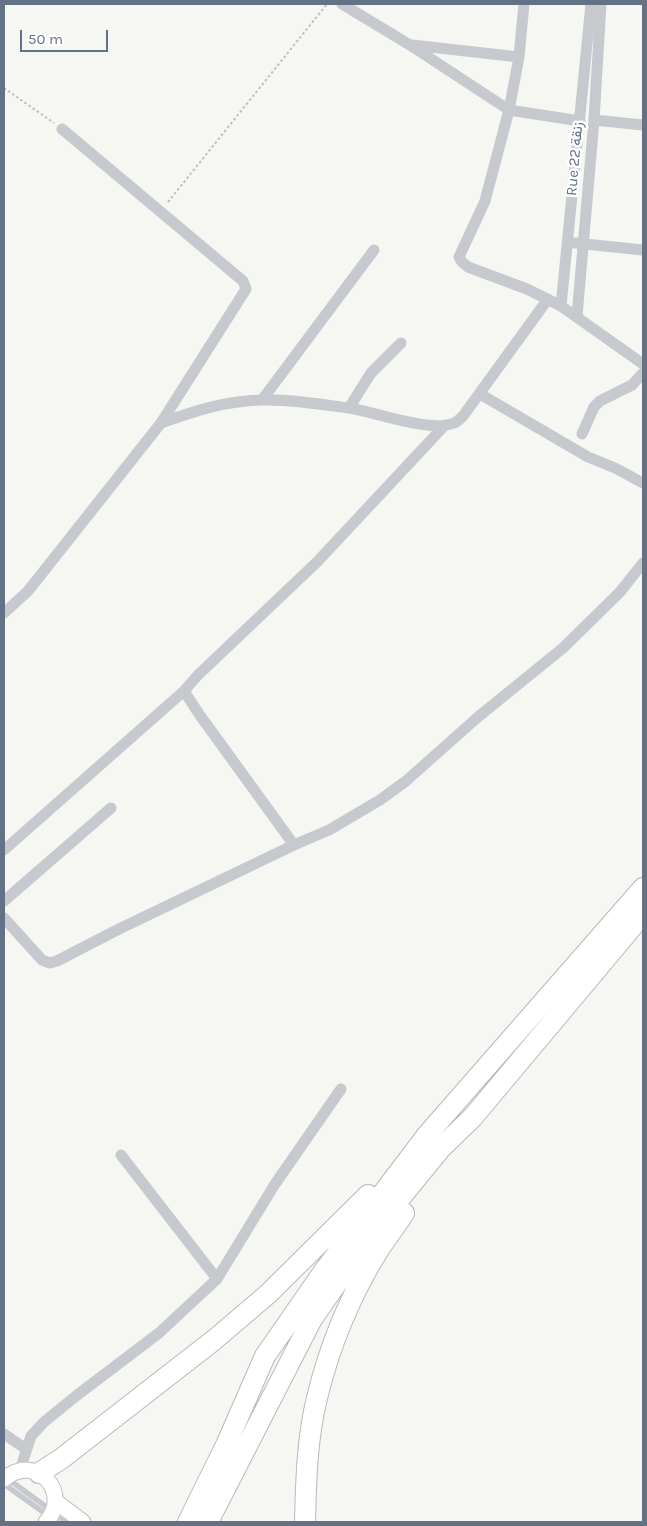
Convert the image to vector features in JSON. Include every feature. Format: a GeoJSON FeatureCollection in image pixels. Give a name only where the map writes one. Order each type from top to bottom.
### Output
{"type":"FeatureCollection","features":[{"type":"Feature","properties":{"kind":"highway"},"geometry":{"type":"LineString","coordinates":[[11,1475],[61,1458],[186,1362],[268,1294],[427,1134],[643,888]]}},
{"type":"Feature","properties":{"kind":"highway"},"geometry":{"type":"LineString","coordinates":[[305,1522],[310,1438],[316,1398],[332,1349],[348,1310],[376,1255],[473,1117],[643,914]]}},
{"type":"Feature","properties":{"kind":"highway"},"geometry":{"type":"LineString","coordinates":[[208,1522],[312,1319],[355,1257],[397,1202],[441,1148],[473,1117]]}},
{"type":"Feature","properties":{"kind":"highway"},"geometry":{"type":"LineString","coordinates":[[188,1522],[226,1445],[265,1356],[329,1264],[427,1134]]}},
{"type":"Feature","properties":{"kind":"main road"},"geometry":{"type":"LineString","coordinates":[[11,1475],[46,1478],[54,1492],[52,1515],[83,1522]]}},
{"type":"Feature","properties":{"kind":"street"},"geometry":{"type":"LineString","coordinates":[[345,4],[509,110],[580,121]]}},
{"type":"Feature","properties":{"kind":"street"},"geometry":{"type":"LineString","coordinates":[[524,4],[519,57],[509,110],[485,201],[459,257],[468,267],[561,306],[643,364]]}},
{"type":"Feature","properties":{"kind":"street","name":"Rue 22 زنقة"},"geometry":{"type":"LineString","coordinates":[[561,306],[591,4]]}},
{"type":"Feature","properties":{"kind":"street","name":"Rue 22 زنقة"},"geometry":{"type":"LineString","coordinates":[[577,316],[594,120],[601,4]]}},
{"type":"Feature","properties":{"kind":"street"},"geometry":{"type":"LineString","coordinates":[[410,45],[519,57]]}},
{"type":"Feature","properties":{"kind":"street"},"geometry":{"type":"LineString","coordinates":[[594,120],[643,125]]}},
{"type":"Feature","properties":{"kind":"street"},"geometry":{"type":"LineString","coordinates":[[4,614],[28,591],[161,423],[246,289],[243,281],[62,128]]}},
{"type":"Feature","properties":{"kind":"street"},"geometry":{"type":"LineString","coordinates":[[568,242],[643,250],[643,244]]}},
{"type":"Feature","properties":{"kind":"street"},"geometry":{"type":"LineString","coordinates":[[262,400],[374,250]]}},
{"type":"Feature","properties":{"kind":"street"},"geometry":{"type":"LineString","coordinates":[[161,423],[203,408],[228,402],[262,400],[349,408],[425,425],[455,423],[480,394],[548,299]]}},
{"type":"Feature","properties":{"kind":"street"},"geometry":{"type":"LineString","coordinates":[[349,408],[374,368],[401,344]]}},
{"type":"Feature","properties":{"kind":"street"},"geometry":{"type":"LineString","coordinates":[[582,434],[594,407],[600,401],[632,385],[643,373]]}},
{"type":"Feature","properties":{"kind":"street"},"geometry":{"type":"LineString","coordinates":[[480,394],[588,457],[615,468],[643,483]]}},
{"type":"Feature","properties":{"kind":"street"},"geometry":{"type":"LineString","coordinates":[[4,850],[184,692],[198,675],[317,562],[445,425]]}},
{"type":"Feature","properties":{"kind":"street"},"geometry":{"type":"LineString","coordinates":[[4,918],[42,960],[50,963],[294,845],[329,830],[354,816],[406,781],[478,716],[563,648],[620,592],[643,563]]}},
{"type":"Feature","properties":{"kind":"street"},"geometry":{"type":"LineString","coordinates":[[184,692],[294,845]]}},
{"type":"Feature","properties":{"kind":"street"},"geometry":{"type":"LineString","coordinates":[[4,901],[111,808]]}},
{"type":"Feature","properties":{"kind":"street"},"geometry":{"type":"LineString","coordinates":[[11,1475],[31,1436],[44,1422],[159,1333],[217,1278],[274,1184],[341,1089]]}},
{"type":"Feature","properties":{"kind":"street"},"geometry":{"type":"LineString","coordinates":[[121,1155],[217,1278]]}},
{"type":"Feature","properties":{"kind":"street"},"geometry":{"type":"LineString","coordinates":[[4,1434],[26,1449]]}},
{"type":"Feature","properties":{"kind":"lane"},"geometry":{"type":"LineString","coordinates":[[11,1475],[52,1515],[67,1522]]}},
{"type":"Feature","properties":{"kind":"path"},"geometry":{"type":"LineString","coordinates":[[160,211],[327,4]]}},
{"type":"Feature","properties":{"kind":"path"},"geometry":{"type":"LineString","coordinates":[[4,88],[62,128]]}}]}
